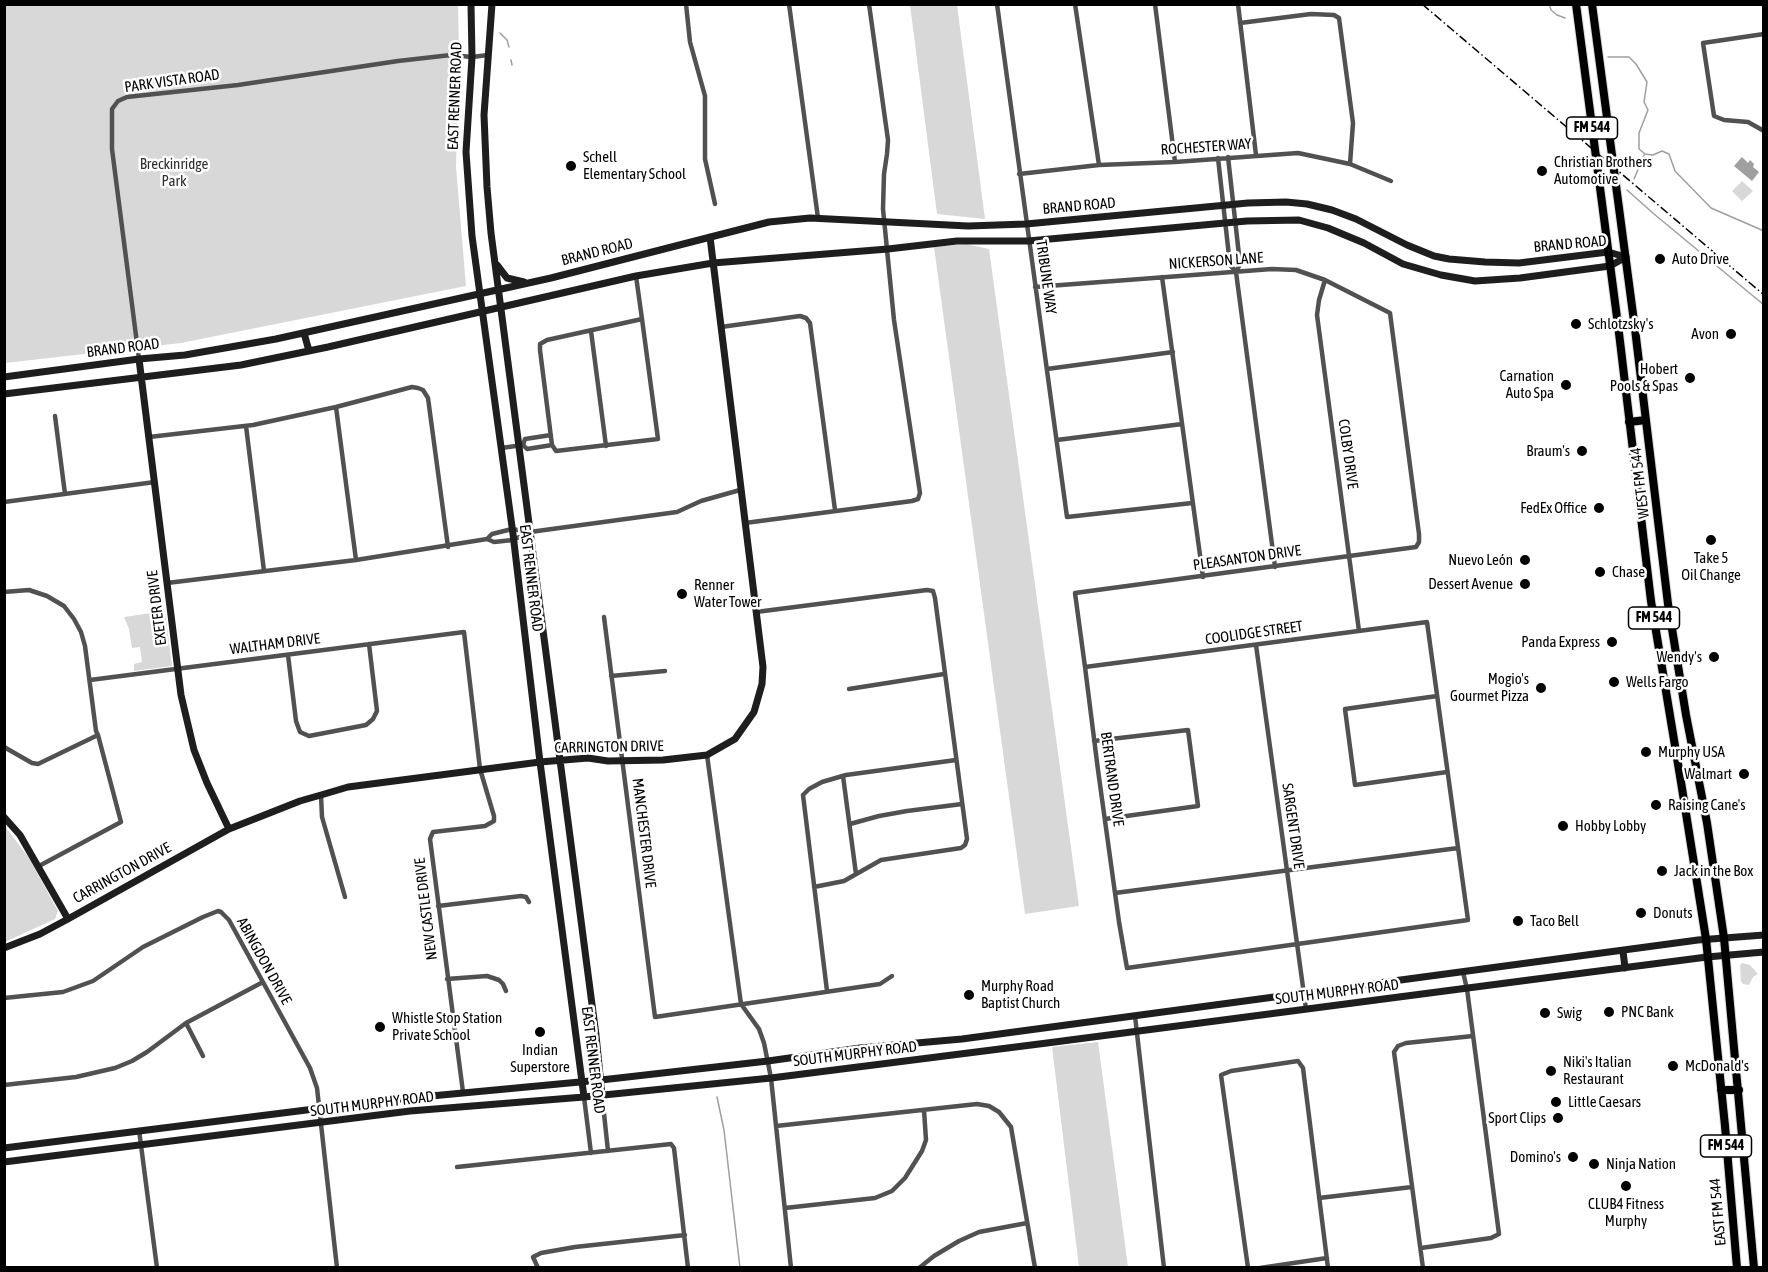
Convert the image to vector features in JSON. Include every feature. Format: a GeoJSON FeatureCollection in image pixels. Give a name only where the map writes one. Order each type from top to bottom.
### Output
{"type":"FeatureCollection","features":[{"type":"Feature","properties":{"kind":"main road","name":"EAST RENNER ROAD"},"geometry":{"type":"LineString","coordinates":[[471,4],[472,57],[466,152],[468,191],[584,1096]]}},
{"type":"Feature","properties":{"kind":"main road","name":"EAST RENNER ROAD"},"geometry":{"type":"LineString","coordinates":[[492,4],[484,115],[487,188],[602,1095]]}},
{"type":"Feature","properties":{"kind":"main road","name":"WEST FM 544"},"geometry":{"type":"LineString","coordinates":[[1576,4],[1651,601],[1706,939]]}},
{"type":"Feature","properties":{"kind":"main road","name":"WEST FM 544"},"geometry":{"type":"LineString","coordinates":[[1592,4],[1626,257],[1668,604],[1684,705],[1707,823],[1725,956]]}},
{"type":"Feature","properties":{"kind":"main road","name":"BRAND ROAD"},"geometry":{"type":"LineString","coordinates":[[4,377],[185,355],[304,333],[529,283],[769,222],[818,218],[968,226],[1026,224],[1248,203],[1286,202],[1332,210],[1434,256],[1519,263],[1608,252],[1626,257]]}},
{"type":"Feature","properties":{"kind":"main road","name":"BRAND ROAD"},"geometry":{"type":"LineString","coordinates":[[4,394],[241,365],[636,276],[713,263],[957,241],[1028,241],[1234,222],[1299,220],[1328,228],[1364,243],[1403,264],[1441,275],[1476,281],[1520,278],[1610,266],[1626,257]]}},
{"type":"Feature","properties":{"kind":"main road","name":"CARRINGTON DRIVE"},"geometry":{"type":"LineString","coordinates":[[4,948],[40,934],[229,829],[291,804],[348,787],[560,760],[588,758],[608,761],[707,755],[735,739],[754,712],[762,684],[763,667],[710,237]]}},
{"type":"Feature","properties":{"kind":"main road"},"geometry":{"type":"LineString","coordinates":[[495,258],[499,269],[507,278],[529,283]]}},
{"type":"Feature","properties":{"kind":"main road"},"geometry":{"type":"LineString","coordinates":[[1519,263],[1520,278]]}},
{"type":"Feature","properties":{"kind":"main road"},"geometry":{"type":"LineString","coordinates":[[304,333],[309,351]]}},
{"type":"Feature","properties":{"kind":"main road","name":"EXETER DRIVE"},"geometry":{"type":"LineString","coordinates":[[139,359],[177,669],[186,723],[207,783],[229,829]]}},
{"type":"Feature","properties":{"kind":"main road"},"geometry":{"type":"LineString","coordinates":[[1629,422],[1646,420]]}},
{"type":"Feature","properties":{"kind":"main road"},"geometry":{"type":"LineString","coordinates":[[1642,528],[1659,526]]}},
{"type":"Feature","properties":{"kind":"main road"},"geometry":{"type":"LineString","coordinates":[[1669,707],[1684,705]]}},
{"type":"Feature","properties":{"kind":"main road"},"geometry":{"type":"LineString","coordinates":[[4,817],[20,835],[68,919]]}},
{"type":"Feature","properties":{"kind":"main road","name":"SOUTH MURPHY ROAD"},"geometry":{"type":"LineString","coordinates":[[4,1148],[319,1108],[463,1092],[583,1082],[860,1048],[924,1043],[1706,939],[1764,935]]}},
{"type":"Feature","properties":{"kind":"main road","name":"EAST FM 544"},"geometry":{"type":"LineString","coordinates":[[1706,939],[1737,1268]]}},
{"type":"Feature","properties":{"kind":"main road"},"geometry":{"type":"LineString","coordinates":[[1623,951],[1625,968]]}},
{"type":"Feature","properties":{"kind":"main road","name":"SOUTH MURPHY ROAD"},"geometry":{"type":"LineString","coordinates":[[4,1162],[410,1111],[771,1078],[1707,957],[1764,952]]}},
{"type":"Feature","properties":{"kind":"main road","name":"EAST FM 544"},"geometry":{"type":"LineString","coordinates":[[1725,956],[1754,1268]]}},
{"type":"Feature","properties":{"kind":"main road"},"geometry":{"type":"LineString","coordinates":[[1557,960],[1559,976]]}},
{"type":"Feature","properties":{"kind":"main road"},"geometry":{"type":"LineString","coordinates":[[924,1043],[926,1058]]}},
{"type":"Feature","properties":{"kind":"main road"},"geometry":{"type":"LineString","coordinates":[[1721,1090],[1738,1090]]}},
{"type":"Feature","properties":{"kind":"street"},"geometry":{"type":"LineString","coordinates":[[686,4],[690,42],[705,96],[705,159],[715,204]]}},
{"type":"Feature","properties":{"kind":"street"},"geometry":{"type":"LineString","coordinates":[[789,4],[818,218]]}},
{"type":"Feature","properties":{"kind":"street"},"geometry":{"type":"LineString","coordinates":[[745,522],[912,501],[918,499],[920,494],[894,320],[883,209],[888,140],[869,4]]}},
{"type":"Feature","properties":{"kind":"street","name":"TRIBUNE WAY"},"geometry":{"type":"LineString","coordinates":[[997,4],[1067,518],[1192,503]]}},
{"type":"Feature","properties":{"kind":"street"},"geometry":{"type":"LineString","coordinates":[[1076,4],[1099,165]]}},
{"type":"Feature","properties":{"kind":"street"},"geometry":{"type":"LineString","coordinates":[[1155,4],[1175,162]]}},
{"type":"Feature","properties":{"kind":"street"},"geometry":{"type":"LineString","coordinates":[[1238,4],[1256,155]]}},
{"type":"Feature","properties":{"kind":"street"},"geometry":{"type":"LineString","coordinates":[[1240,23],[1311,14],[1334,15],[1339,18],[1353,123],[1350,164]]}},
{"type":"Feature","properties":{"kind":"street"},"geometry":{"type":"LineString","coordinates":[[1764,34],[1703,43],[1714,116],[1724,120],[1748,122],[1764,131]]}},
{"type":"Feature","properties":{"kind":"street","name":"PARK VISTA ROAD"},"geometry":{"type":"LineString","coordinates":[[139,359],[112,149],[112,109],[118,101],[127,97],[238,85],[398,61],[451,55],[472,57],[488,55]]}},
{"type":"Feature","properties":{"kind":"street","name":"ROCHESTER WAY"},"geometry":{"type":"LineString","coordinates":[[1019,174],[1099,165],[1298,153],[1350,164],[1391,181]]}},
{"type":"Feature","properties":{"kind":"street"},"geometry":{"type":"LineString","coordinates":[[1228,157],[1240,264],[1236,272]]}},
{"type":"Feature","properties":{"kind":"street"},"geometry":{"type":"LineString","coordinates":[[1218,158],[1230,265],[1236,272],[1275,567]]}},
{"type":"Feature","properties":{"kind":"street","name":"NICKERSON LANE"},"geometry":{"type":"LineString","coordinates":[[1035,287],[1272,269],[1296,270],[1325,280],[1390,313],[1419,542]]}},
{"type":"Feature","properties":{"kind":"street"},"geometry":{"type":"LineString","coordinates":[[501,448],[520,445],[527,449],[553,448],[562,452],[658,439],[636,276]]}},
{"type":"Feature","properties":{"kind":"street"},"geometry":{"type":"LineString","coordinates":[[1162,277],[1203,577]]}},
{"type":"Feature","properties":{"kind":"street","name":"COLBY DRIVE"},"geometry":{"type":"LineString","coordinates":[[1325,280],[1317,315],[1359,632]]}},
{"type":"Feature","properties":{"kind":"street"},"geometry":{"type":"LineString","coordinates":[[721,327],[800,316],[806,318],[810,324],[835,510]]}},
{"type":"Feature","properties":{"kind":"street"},"geometry":{"type":"LineString","coordinates":[[553,448],[540,350],[542,342],[642,319]]}},
{"type":"Feature","properties":{"kind":"street"},"geometry":{"type":"LineString","coordinates":[[591,331],[606,446]]}},
{"type":"Feature","properties":{"kind":"street"},"geometry":{"type":"LineString","coordinates":[[1047,369],[1173,352]]}},
{"type":"Feature","properties":{"kind":"street"},"geometry":{"type":"LineString","coordinates":[[149,437],[246,426],[336,407],[412,387],[423,390],[428,398],[448,547]]}},
{"type":"Feature","properties":{"kind":"street"},"geometry":{"type":"LineString","coordinates":[[336,407],[356,560]]}},
{"type":"Feature","properties":{"kind":"street"},"geometry":{"type":"LineString","coordinates":[[55,416],[65,494]]}},
{"type":"Feature","properties":{"kind":"street"},"geometry":{"type":"LineString","coordinates":[[1057,440],[1182,424]]}},
{"type":"Feature","properties":{"kind":"street"},"geometry":{"type":"LineString","coordinates":[[246,426],[264,571]]}},
{"type":"Feature","properties":{"kind":"street"},"geometry":{"type":"LineString","coordinates":[[520,445],[525,439],[550,435]]}},
{"type":"Feature","properties":{"kind":"street"},"geometry":{"type":"LineString","coordinates":[[4,502],[155,482]]}},
{"type":"Feature","properties":{"kind":"street"},"geometry":{"type":"LineString","coordinates":[[167,583],[448,547],[487,539],[492,534],[512,529],[530,532],[677,512],[701,501],[740,490]]}},
{"type":"Feature","properties":{"kind":"street"},"geometry":{"type":"LineString","coordinates":[[487,539],[494,542],[513,540],[530,532]]}},
{"type":"Feature","properties":{"kind":"street","name":"PLEASANTON DRIVE"},"geometry":{"type":"LineString","coordinates":[[1075,593],[1416,547],[1419,542]]}},
{"type":"Feature","properties":{"kind":"street"},"geometry":{"type":"LineString","coordinates":[[4,592],[29,590],[38,592],[64,606],[74,619],[85,646],[96,731],[120,822],[39,866]]}},
{"type":"Feature","properties":{"kind":"street"},"geometry":{"type":"LineString","coordinates":[[756,612],[933,591],[967,839],[965,845],[961,848],[881,860],[844,881],[814,887]]}},
{"type":"Feature","properties":{"kind":"street","name":"BERTRAND DRIVE"},"geometry":{"type":"LineString","coordinates":[[1075,593],[1127,968],[1297,943]]}},
{"type":"Feature","properties":{"kind":"street","name":"MANCHESTER DRIVE"},"geometry":{"type":"LineString","coordinates":[[604,617],[655,1017],[741,1004]]}},
{"type":"Feature","properties":{"kind":"street","name":"COOLIDGE STREET"},"geometry":{"type":"LineString","coordinates":[[1084,667],[1427,622],[1437,696]]}},
{"type":"Feature","properties":{"kind":"street","name":"WALTHAM DRIVE"},"geometry":{"type":"LineString","coordinates":[[90,680],[464,632]]}},
{"type":"Feature","properties":{"kind":"street","name":"NEW CASTLE DRIVE"},"geometry":{"type":"LineString","coordinates":[[463,1092],[430,839],[433,832],[485,826],[494,821],[480,769],[464,632]]}},
{"type":"Feature","properties":{"kind":"street"},"geometry":{"type":"LineString","coordinates":[[288,654],[296,721],[300,732],[309,736],[366,725],[374,719],[377,711],[369,644]]}},
{"type":"Feature","properties":{"kind":"street","name":"SARGENT DRIVE"},"geometry":{"type":"LineString","coordinates":[[1256,645],[1306,1009]]}},
{"type":"Feature","properties":{"kind":"street"},"geometry":{"type":"LineString","coordinates":[[611,676],[665,671]]}},
{"type":"Feature","properties":{"kind":"street"},"geometry":{"type":"LineString","coordinates":[[849,689],[944,674]]}},
{"type":"Feature","properties":{"kind":"street"},"geometry":{"type":"LineString","coordinates":[[1297,943],[1468,920],[1437,696],[1345,709],[1355,785],[1447,772]]}},
{"type":"Feature","properties":{"kind":"street"},"geometry":{"type":"LineString","coordinates":[[1095,741],[1188,730],[1198,806],[1105,819]]}},
{"type":"Feature","properties":{"kind":"street"},"geometry":{"type":"LineString","coordinates":[[4,747],[38,764],[98,735]]}},
{"type":"Feature","properties":{"kind":"street"},"geometry":{"type":"LineString","coordinates":[[707,755],[741,1004],[759,1029],[765,1043],[771,1078],[791,1268]]}},
{"type":"Feature","properties":{"kind":"street"},"geometry":{"type":"LineString","coordinates":[[827,991],[803,795],[822,782],[843,776],[956,760]]}},
{"type":"Feature","properties":{"kind":"street"},"geometry":{"type":"LineString","coordinates":[[843,776],[856,874]]}},
{"type":"Feature","properties":{"kind":"street"},"geometry":{"type":"LineString","coordinates":[[321,795],[322,818],[345,897]]}},
{"type":"Feature","properties":{"kind":"street"},"geometry":{"type":"LineString","coordinates":[[850,824],[888,814],[962,804]]}},
{"type":"Feature","properties":{"kind":"street"},"geometry":{"type":"LineString","coordinates":[[1115,893],[1458,848]]}},
{"type":"Feature","properties":{"kind":"street"},"geometry":{"type":"LineString","coordinates":[[438,906],[521,896],[526,897],[529,902]]}},
{"type":"Feature","properties":{"kind":"street","name":"ABINGDON DRIVE"},"geometry":{"type":"LineString","coordinates":[[4,998],[63,992],[93,981],[144,947],[218,911],[221,912],[229,920],[310,1068],[319,1108],[337,1268]]}},
{"type":"Feature","properties":{"kind":"street"},"geometry":{"type":"LineString","coordinates":[[1421,1248],[1491,1239],[1499,1234],[1463,972]]}},
{"type":"Feature","properties":{"kind":"street"},"geometry":{"type":"LineString","coordinates":[[447,979],[488,976],[499,980],[506,991]]}},
{"type":"Feature","properties":{"kind":"street"},"geometry":{"type":"LineString","coordinates":[[741,1004],[880,984],[892,976]]}},
{"type":"Feature","properties":{"kind":"street"},"geometry":{"type":"LineString","coordinates":[[4,1085],[76,1077],[115,1068],[147,1052],[186,1023],[263,982]]}},
{"type":"Feature","properties":{"kind":"street"},"geometry":{"type":"LineString","coordinates":[[1134,1016],[1164,1268]]}},
{"type":"Feature","properties":{"kind":"street"},"geometry":{"type":"LineString","coordinates":[[186,1023],[203,1056]]}},
{"type":"Feature","properties":{"kind":"street"},"geometry":{"type":"LineString","coordinates":[[1424,1268],[1394,1052],[1398,1046],[1406,1043],[1473,1036]]}},
{"type":"Feature","properties":{"kind":"street"},"geometry":{"type":"LineString","coordinates":[[1248,1268],[1221,1075],[1231,1071],[1298,1061],[1303,1068],[1328,1268]]}},
{"type":"Feature","properties":{"kind":"street","name":"EAST RENNER ROAD"},"geometry":{"type":"LineString","coordinates":[[602,1095],[608,1151]]}},
{"type":"Feature","properties":{"kind":"street","name":"EAST RENNER ROAD"},"geometry":{"type":"LineString","coordinates":[[584,1096],[591,1153]]}},
{"type":"Feature","properties":{"kind":"street"},"geometry":{"type":"LineString","coordinates":[[776,1126],[977,1104],[989,1106],[999,1112],[1011,1127],[1035,1268]]}},
{"type":"Feature","properties":{"kind":"street"},"geometry":{"type":"LineString","coordinates":[[785,1208],[875,1198],[892,1191],[905,1178],[922,1151],[926,1140],[924,1110]]}},
{"type":"Feature","properties":{"kind":"street"},"geometry":{"type":"LineString","coordinates":[[139,1130],[156,1268]]}},
{"type":"Feature","properties":{"kind":"street"},"geometry":{"type":"LineString","coordinates":[[457,1167],[671,1144],[674,1148],[688,1268]]}},
{"type":"Feature","properties":{"kind":"street"},"geometry":{"type":"LineString","coordinates":[[1319,1198],[1412,1187]]}},
{"type":"Feature","properties":{"kind":"street"},"geometry":{"type":"LineString","coordinates":[[919,1268],[950,1246],[979,1232],[1027,1223]]}},
{"type":"Feature","properties":{"kind":"street"},"geometry":{"type":"LineString","coordinates":[[538,1268],[533,1257],[541,1253],[685,1234]]}},
{"type":"Feature","properties":{"kind":"street"},"geometry":{"type":"LineString","coordinates":[[1260,1268],[1327,1258]]}},
{"type":"Feature","properties":{"kind":"green space","name":"Breckinridge Park"},"geometry":{"type":"Polygon","coordinates":[[[4,5],[458,5],[456,167],[466,286],[181,343],[5,363],[4,5]]]}},
{"type":"Feature","properties":{"kind":"green space"},"geometry":{"type":"Polygon","coordinates":[[[910,5],[957,5],[985,219],[937,214],[910,5]]]}},
{"type":"Feature","properties":{"kind":"green space"},"geometry":{"type":"Polygon","coordinates":[[[1742,181],[1753,191],[1742,201],[1732,191],[1742,181]]]}},
{"type":"Feature","properties":{"kind":"green space"},"geometry":{"type":"Polygon","coordinates":[[[966,244],[989,249],[1079,906],[1025,914],[934,247],[966,244]]]}},
{"type":"Feature","properties":{"kind":"green space"},"geometry":{"type":"Polygon","coordinates":[[[165,611],[172,666],[134,671],[134,664],[142,662],[140,647],[132,648],[129,629],[124,617],[165,611]]]}},
{"type":"Feature","properties":{"kind":"green space"},"geometry":{"type":"Polygon","coordinates":[[[4,825],[29,858],[58,911],[55,919],[5,942],[4,825]]]}},
{"type":"Feature","properties":{"kind":"green space"},"geometry":{"type":"Polygon","coordinates":[[[1742,963],[1750,965],[1758,974],[1753,977],[1749,985],[1741,981],[1740,966],[1742,963]]]}},
{"type":"Feature","properties":{"kind":"green space"},"geometry":{"type":"Polygon","coordinates":[[[1098,1042],[1128,1267],[1079,1267],[1052,1047],[1098,1042]]]}},
{"type":"Feature","properties":{"kind":"shaded area"},"geometry":{"type":"Polygon","coordinates":[[[1742,157],[1748,163],[1750,160],[1759,172],[1752,181],[1734,166],[1742,157]]]}},
{"type":"Feature","properties":{"kind":"waterway"},"geometry":{"type":"LineString","coordinates":[[1549,4],[1551,10],[1565,18]]}},
{"type":"Feature","properties":{"kind":"waterway"},"geometry":{"type":"LineString","coordinates":[[500,33],[507,40],[509,47]]}},
{"type":"Feature","properties":{"kind":"waterway"},"geometry":{"type":"LineString","coordinates":[[1608,57],[1629,57],[1647,82],[1644,102],[1648,110],[1639,133],[1639,149],[1645,154],[1653,155],[1662,151],[1669,154],[1675,171],[1711,208],[1764,231]]}},
{"type":"Feature","properties":{"kind":"waterway"},"geometry":{"type":"LineString","coordinates":[[511,60],[512,65]]}},
{"type":"Feature","properties":{"kind":"waterway"},"geometry":{"type":"LineString","coordinates":[[1634,179],[1644,155]]}},
{"type":"Feature","properties":{"kind":"waterway"},"geometry":{"type":"LineString","coordinates":[[1627,190],[1764,305]]}},
{"type":"Feature","properties":{"kind":"waterway"},"geometry":{"type":"LineString","coordinates":[[717,1097],[724,1130],[740,1268]]}},
{"type":"Feature","properties":{"kind":"railway"},"geometry":{"type":"LineString","coordinates":[[1422,4],[1764,295]]}},
{"type":"Feature","properties":{"kind":"place","name":"Schell Elementary School"},"geometry":{"type":"Point","coordinates":[571,166]}},
{"type":"Feature","properties":{"kind":"place","name":"Christian Brothers Automotive"},"geometry":{"type":"Point","coordinates":[1542,171]}},
{"type":"Feature","properties":{"kind":"place","name":"Auto Drive"},"geometry":{"type":"Point","coordinates":[1660,259]}},
{"type":"Feature","properties":{"kind":"place","name":"Schlotzsky's"},"geometry":{"type":"Point","coordinates":[1576,324]}},
{"type":"Feature","properties":{"kind":"place","name":"Avon"},"geometry":{"type":"Point","coordinates":[1731,334]}},
{"type":"Feature","properties":{"kind":"place","name":"Hobert Pools & Spas"},"geometry":{"type":"Point","coordinates":[1690,378]}},
{"type":"Feature","properties":{"kind":"place","name":"Carnation Auto Spa"},"geometry":{"type":"Point","coordinates":[1566,385]}},
{"type":"Feature","properties":{"kind":"place","name":"Braum's"},"geometry":{"type":"Point","coordinates":[1582,451]}},
{"type":"Feature","properties":{"kind":"place","name":"FedEx Office"},"geometry":{"type":"Point","coordinates":[1599,508]}},
{"type":"Feature","properties":{"kind":"place","name":"Take 5 Oil Change"},"geometry":{"type":"Point","coordinates":[1711,540]}},
{"type":"Feature","properties":{"kind":"place","name":"Nuevo León"},"geometry":{"type":"Point","coordinates":[1525,560]}},
{"type":"Feature","properties":{"kind":"place","name":"Chase"},"geometry":{"type":"Point","coordinates":[1600,572]}},
{"type":"Feature","properties":{"kind":"place","name":"Dessert Avenue"},"geometry":{"type":"Point","coordinates":[1525,584]}},
{"type":"Feature","properties":{"kind":"place","name":"Renner Water Tower"},"geometry":{"type":"Point","coordinates":[682,594]}},
{"type":"Feature","properties":{"kind":"place","name":"Panda Express"},"geometry":{"type":"Point","coordinates":[1612,642]}},
{"type":"Feature","properties":{"kind":"place","name":"Wendy's"},"geometry":{"type":"Point","coordinates":[1714,657]}},
{"type":"Feature","properties":{"kind":"place","name":"Wells Fargo"},"geometry":{"type":"Point","coordinates":[1614,682]}},
{"type":"Feature","properties":{"kind":"place","name":"Mogio's Gourmet Pizza"},"geometry":{"type":"Point","coordinates":[1541,688]}},
{"type":"Feature","properties":{"kind":"place","name":"Murphy USA"},"geometry":{"type":"Point","coordinates":[1646,752]}},
{"type":"Feature","properties":{"kind":"place","name":"Walmart"},"geometry":{"type":"Point","coordinates":[1744,774]}},
{"type":"Feature","properties":{"kind":"place","name":"Raising Cane's"},"geometry":{"type":"Point","coordinates":[1656,805]}},
{"type":"Feature","properties":{"kind":"place","name":"Hobby Lobby"},"geometry":{"type":"Point","coordinates":[1563,826]}},
{"type":"Feature","properties":{"kind":"place","name":"Jack in the Box"},"geometry":{"type":"Point","coordinates":[1662,871]}},
{"type":"Feature","properties":{"kind":"place","name":"Donuts"},"geometry":{"type":"Point","coordinates":[1641,913]}},
{"type":"Feature","properties":{"kind":"place","name":"Taco Bell"},"geometry":{"type":"Point","coordinates":[1518,921]}},
{"type":"Feature","properties":{"kind":"place","name":"Murphy Road Baptist Church"},"geometry":{"type":"Point","coordinates":[969,995]}},
{"type":"Feature","properties":{"kind":"place","name":"PNC Bank"},"geometry":{"type":"Point","coordinates":[1609,1012]}},
{"type":"Feature","properties":{"kind":"place","name":"Swig"},"geometry":{"type":"Point","coordinates":[1545,1013]}},
{"type":"Feature","properties":{"kind":"place","name":"Whistle Stop Station Private School"},"geometry":{"type":"Point","coordinates":[380,1027]}},
{"type":"Feature","properties":{"kind":"place","name":"Indian Superstore"},"geometry":{"type":"Point","coordinates":[540,1032]}},
{"type":"Feature","properties":{"kind":"place","name":"McDonald's"},"geometry":{"type":"Point","coordinates":[1673,1066]}},
{"type":"Feature","properties":{"kind":"place","name":"Niki's Italian Restaurant"},"geometry":{"type":"Point","coordinates":[1551,1071]}},
{"type":"Feature","properties":{"kind":"place","name":"Little Caesars"},"geometry":{"type":"Point","coordinates":[1556,1102]}},
{"type":"Feature","properties":{"kind":"place","name":"Sport Clips"},"geometry":{"type":"Point","coordinates":[1558,1118]}},
{"type":"Feature","properties":{"kind":"place","name":"Domino's"},"geometry":{"type":"Point","coordinates":[1573,1157]}},
{"type":"Feature","properties":{"kind":"place","name":"Ninja Nation"},"geometry":{"type":"Point","coordinates":[1594,1164]}},
{"type":"Feature","properties":{"kind":"place","name":"CLUB4 Fitness Murphy"},"geometry":{"type":"Point","coordinates":[1626,1186]}}]}
